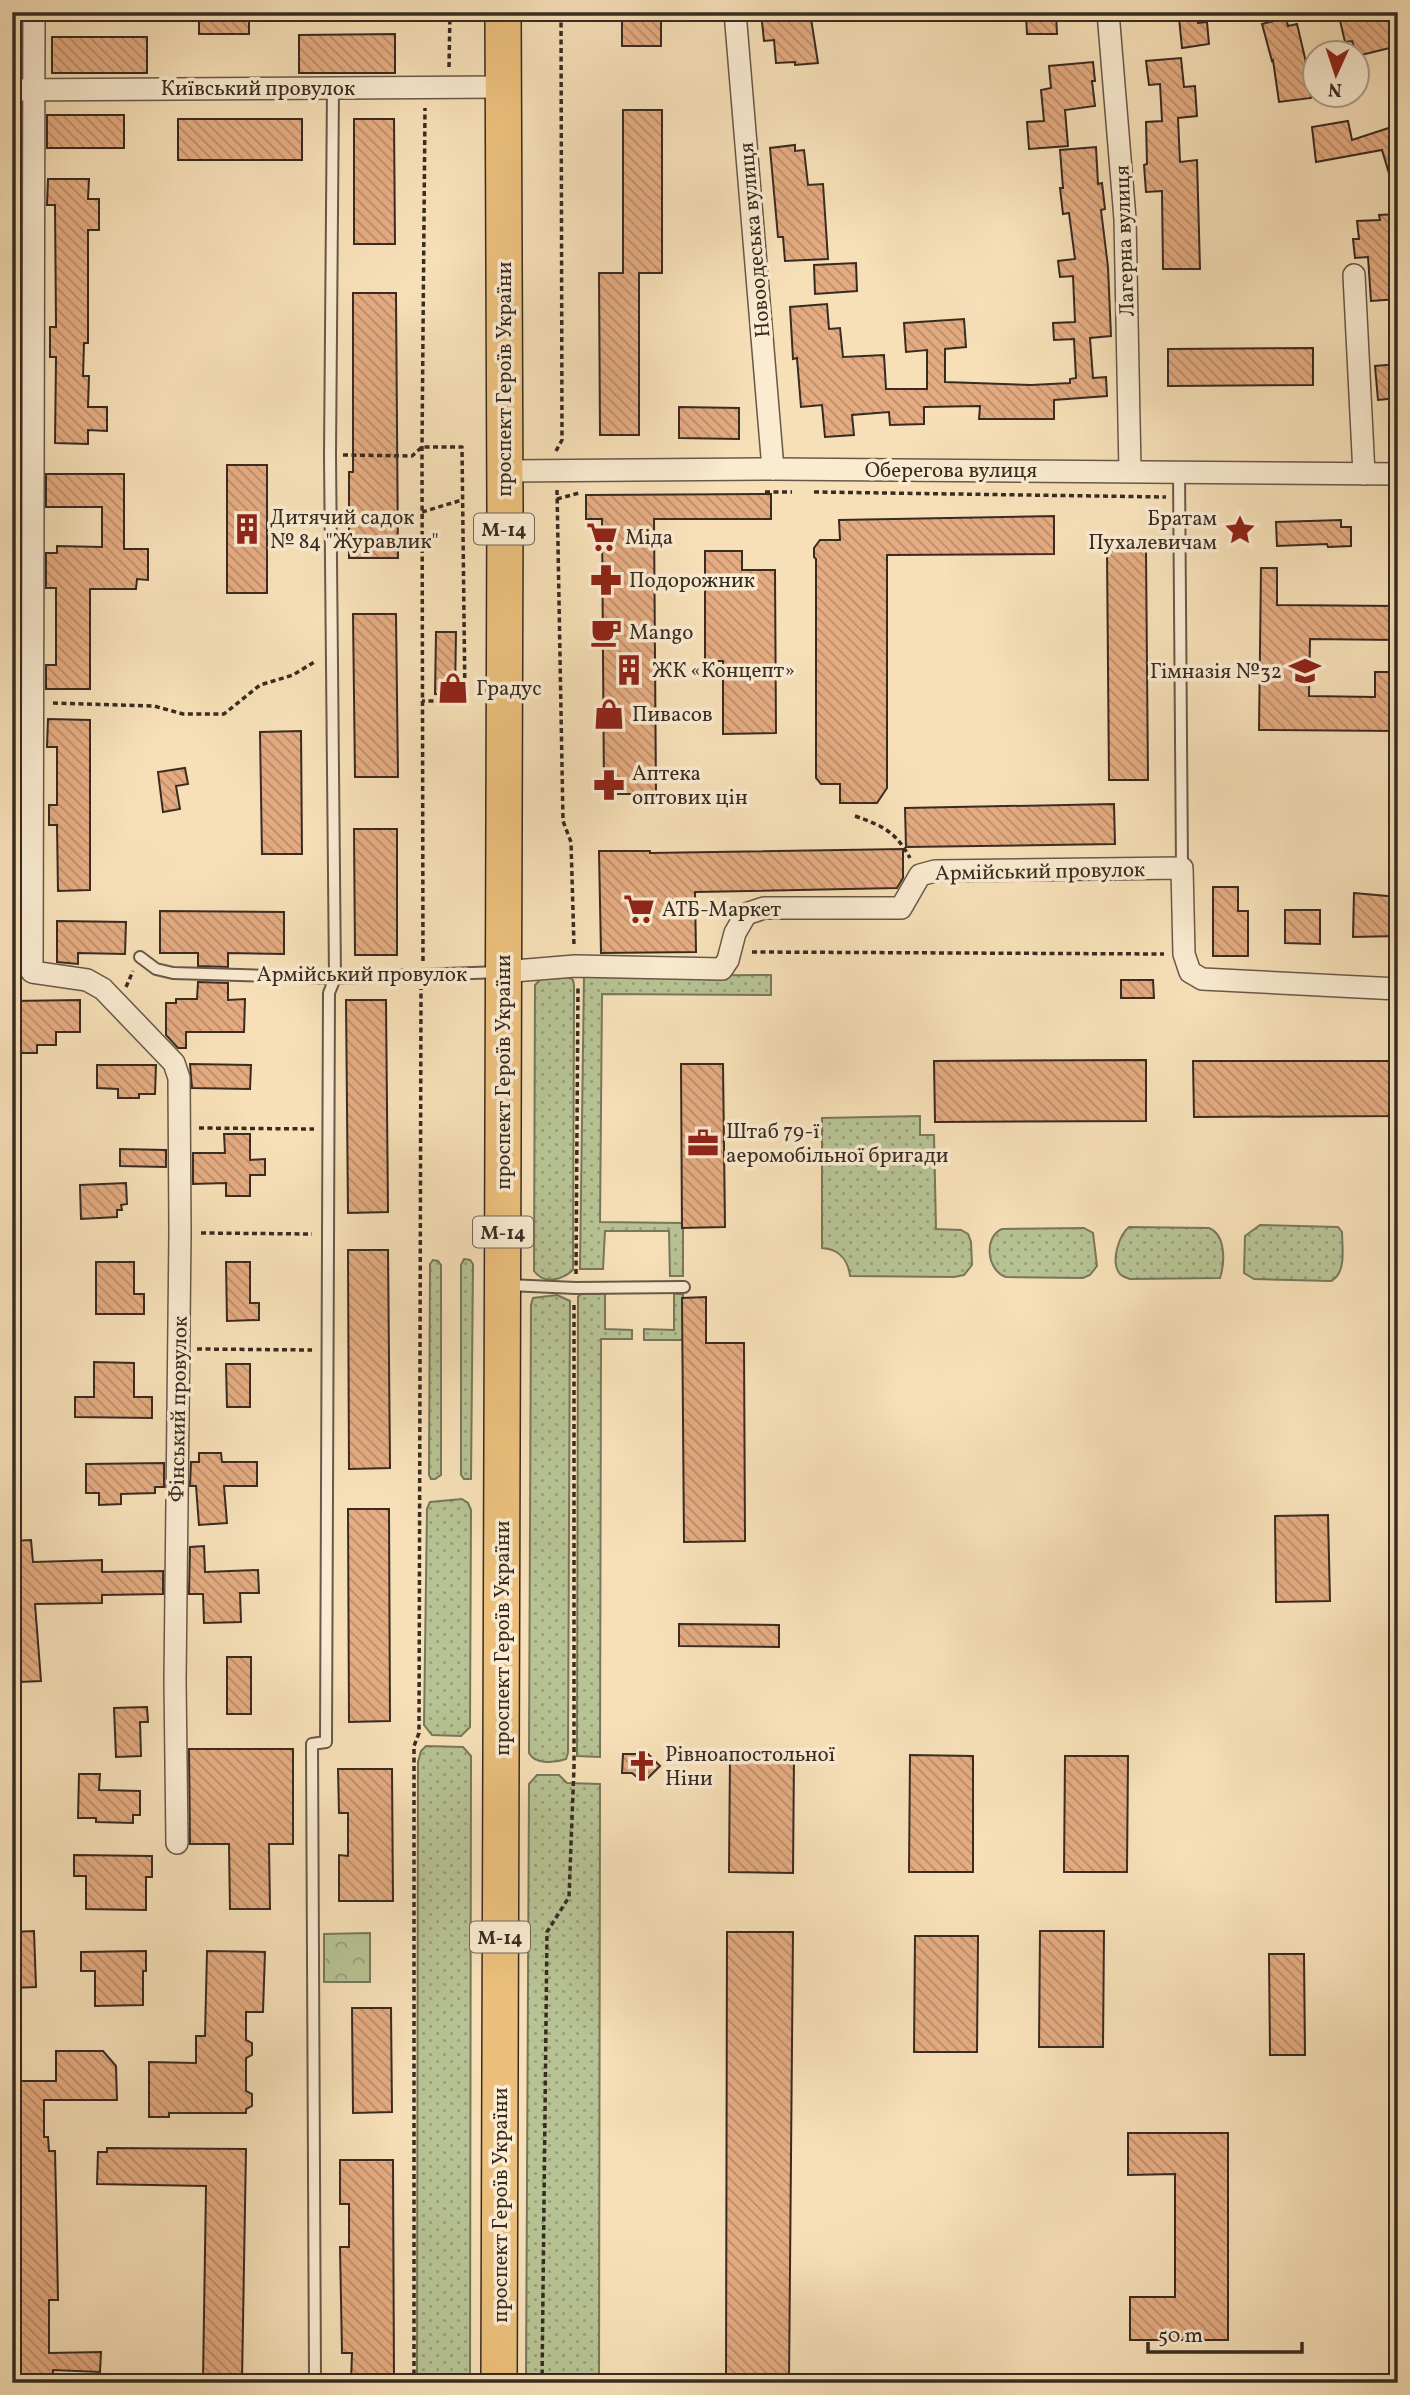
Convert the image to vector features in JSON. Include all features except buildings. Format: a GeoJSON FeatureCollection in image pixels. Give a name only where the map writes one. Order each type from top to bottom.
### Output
{"type":"FeatureCollection","features":[{"type":"Feature","properties":{"kind":"highway","name":"проспект Героїв України"},"geometry":{"type":"LineString","coordinates":[[499,2383],[503,1284],[503,12]]}},
{"type":"Feature","properties":{"kind":"street"},"geometry":{"type":"LineString","coordinates":[[33,703],[23,89],[34,12]]}},
{"type":"Feature","properties":{"kind":"street","name":"Новоодеська вулиця"},"geometry":{"type":"LineString","coordinates":[[735,12],[773,469]]}},
{"type":"Feature","properties":{"kind":"street","name":"Лагерна вулиця"},"geometry":{"type":"LineString","coordinates":[[1108,12],[1125,219],[1130,471]]}},
{"type":"Feature","properties":{"kind":"street","name":"Київський провулок"},"geometry":{"type":"LineString","coordinates":[[23,89],[503,87]]}},
{"type":"Feature","properties":{"kind":"street"},"geometry":{"type":"LineString","coordinates":[[1354,275],[1364,474]]}},
{"type":"Feature","properties":{"kind":"street","name":"Оберегова вулиця"},"geometry":{"type":"LineString","coordinates":[[504,471],[773,469],[1398,474]]}},
{"type":"Feature","properties":{"kind":"street","name":"Фінський провулок"},"geometry":{"type":"LineString","coordinates":[[33,703],[32,972],[87,980],[103,989],[174,1063],[179,1078],[175,1681],[177,1843]]}},
{"type":"Feature","properties":{"kind":"street"},"geometry":{"type":"LineString","coordinates":[[1182,868],[1184,954],[1190,972],[1202,979],[1398,989]]}},
{"type":"Feature","properties":{"kind":"street","name":"Армійський провулок"},"geometry":{"type":"LineString","coordinates":[[503,972],[575,966],[722,969],[728,960],[735,933],[746,914],[764,908],[901,908],[920,875],[935,871],[1182,868]]}},
{"type":"Feature","properties":{"kind":"lane"},"geometry":{"type":"LineString","coordinates":[[315,2383],[312,1744],[326,1742],[329,993],[335,978],[330,455],[333,88]]}},
{"type":"Feature","properties":{"kind":"lane"},"geometry":{"type":"LineString","coordinates":[[1179,471],[1182,868]]}},
{"type":"Feature","properties":{"kind":"lane","name":"Армійський провулок"},"geometry":{"type":"LineString","coordinates":[[140,957],[156,970],[164,972],[335,978],[503,972]]}},
{"type":"Feature","properties":{"kind":"lane"},"geometry":{"type":"LineString","coordinates":[[503,1284],[576,1288],[684,1287]]}},
{"type":"Feature","properties":{"kind":"path"},"geometry":{"type":"LineString","coordinates":[[449,87],[450,12]]}},
{"type":"Feature","properties":{"kind":"path"},"geometry":{"type":"LineString","coordinates":[[554,456],[562,440],[561,12]]}},
{"type":"Feature","properties":{"kind":"path"},"geometry":{"type":"LineString","coordinates":[[414,2383],[414,1746],[419,1733],[425,87]]}},
{"type":"Feature","properties":{"kind":"path"},"geometry":{"type":"LineString","coordinates":[[330,455],[412,456],[422,447],[462,447],[465,701],[422,701]]}},
{"type":"Feature","properties":{"kind":"path"},"geometry":{"type":"LineString","coordinates":[[542,2383],[547,1932],[569,1897],[573,1780],[574,1297],[579,990],[575,966],[571,842],[562,821],[557,486]]}},
{"type":"Feature","properties":{"kind":"path"},"geometry":{"type":"LineString","coordinates":[[557,499],[585,491]]}},
{"type":"Feature","properties":{"kind":"path"},"geometry":{"type":"LineString","coordinates":[[765,492],[793,492]]}},
{"type":"Feature","properties":{"kind":"path"},"geometry":{"type":"LineString","coordinates":[[806,492],[1179,498]]}},
{"type":"Feature","properties":{"kind":"path"},"geometry":{"type":"LineString","coordinates":[[422,512],[462,500]]}},
{"type":"Feature","properties":{"kind":"path"},"geometry":{"type":"LineString","coordinates":[[33,703],[154,706],[183,714],[224,714],[260,685],[293,675],[332,650]]}},
{"type":"Feature","properties":{"kind":"path"},"geometry":{"type":"LineString","coordinates":[[855,816],[885,827],[904,848],[920,875]]}},
{"type":"Feature","properties":{"kind":"path"},"geometry":{"type":"LineString","coordinates":[[730,952],[1184,954]]}},
{"type":"Feature","properties":{"kind":"path"},"geometry":{"type":"LineString","coordinates":[[114,1000],[124,990],[140,957]]}},
{"type":"Feature","properties":{"kind":"path"},"geometry":{"type":"LineString","coordinates":[[180,1128],[329,1129]]}},
{"type":"Feature","properties":{"kind":"path"},"geometry":{"type":"LineString","coordinates":[[180,1233],[328,1234]]}},
{"type":"Feature","properties":{"kind":"path"},"geometry":{"type":"LineString","coordinates":[[178,1349],[328,1350]]}},
{"type":"Feature","properties":{"kind":"green space"},"geometry":{"type":"Polygon","coordinates":[[[771,975],[771,995],[602,994],[600,1222],[683,1223],[683,1276],[670,1276],[669,1231],[605,1231],[603,1269],[580,1269],[584,976],[771,975]]]}},
{"type":"Feature","properties":{"kind":"green space"},"geometry":{"type":"Polygon","coordinates":[[[568,977],[573,980],[574,985],[573,1270],[553,1280],[543,1278],[534,1271],[535,985],[542,978],[568,977]]]}},
{"type":"Feature","properties":{"kind":"green space"},"geometry":{"type":"Polygon","coordinates":[[[920,1116],[920,1135],[934,1135],[936,1229],[961,1230],[968,1234],[972,1265],[964,1275],[954,1277],[850,1276],[842,1256],[822,1248],[822,1118],[920,1116]]]}},
{"type":"Feature","properties":{"kind":"green space"},"geometry":{"type":"Polygon","coordinates":[[[1260,1225],[1338,1227],[1342,1232],[1343,1245],[1342,1266],[1336,1277],[1331,1281],[1254,1279],[1244,1273],[1245,1236],[1260,1225]]]}},
{"type":"Feature","properties":{"kind":"green space"},"geometry":{"type":"Polygon","coordinates":[[[1129,1227],[1209,1228],[1219,1237],[1223,1250],[1220,1278],[1130,1279],[1123,1276],[1117,1269],[1116,1256],[1119,1242],[1129,1227]]]}},
{"type":"Feature","properties":{"kind":"green space"},"geometry":{"type":"Polygon","coordinates":[[[1084,1228],[1093,1233],[1097,1266],[1090,1275],[1083,1278],[1006,1277],[1000,1274],[991,1261],[992,1239],[1002,1229],[1084,1228]]]}},
{"type":"Feature","properties":{"kind":"green space"},"geometry":{"type":"Polygon","coordinates":[[[464,1259],[473,1264],[471,1479],[464,1479],[461,1475],[461,1265],[464,1259]]]}},
{"type":"Feature","properties":{"kind":"green space"},"geometry":{"type":"Polygon","coordinates":[[[433,1260],[441,1265],[441,1475],[431,1479],[430,1264],[433,1260]]]}},
{"type":"Feature","properties":{"kind":"green space"},"geometry":{"type":"Polygon","coordinates":[[[581,1294],[605,1294],[605,1329],[632,1330],[632,1339],[601,1339],[600,1757],[577,1756],[578,1297],[581,1294]]]}},
{"type":"Feature","properties":{"kind":"green space"},"geometry":{"type":"Polygon","coordinates":[[[674,1294],[683,1294],[683,1340],[644,1340],[644,1329],[674,1330],[674,1294]]]}},
{"type":"Feature","properties":{"kind":"green space"},"geometry":{"type":"Polygon","coordinates":[[[557,1295],[570,1301],[568,1753],[566,1759],[546,1762],[536,1760],[529,1753],[531,1305],[533,1298],[557,1295]]]}},
{"type":"Feature","properties":{"kind":"green space"},"geometry":{"type":"Polygon","coordinates":[[[462,1499],[468,1503],[471,1510],[470,1727],[461,1736],[432,1735],[424,1725],[427,1509],[430,1502],[462,1499]]]}},
{"type":"Feature","properties":{"kind":"green space"},"geometry":{"type":"Polygon","coordinates":[[[426,1746],[463,1747],[471,1756],[470,2383],[417,2383],[418,1762],[421,1751],[426,1746]]]}},
{"type":"Feature","properties":{"kind":"green space"},"geometry":{"type":"Polygon","coordinates":[[[537,1775],[559,1775],[567,1783],[600,1784],[599,2383],[526,2383],[529,1784],[537,1775]]]}},
{"type":"Feature","properties":{"kind":"green space"},"geometry":{"type":"Polygon","coordinates":[[[370,1933],[370,1982],[324,1982],[324,1934],[370,1933]]]}},
{"type":"Feature","properties":{"kind":"place","name":"Дитячий садок № 84 \"Журавлик\""},"geometry":{"type":"Point","coordinates":[247,529]}},
{"type":"Feature","properties":{"kind":"place","name":"Братам Пухалевичам"},"geometry":{"type":"Point","coordinates":[1240,530]}},
{"type":"Feature","properties":{"kind":"place","name":"Міда"},"geometry":{"type":"Point","coordinates":[602,537]}},
{"type":"Feature","properties":{"kind":"place","name":"Подорожник"},"geometry":{"type":"Point","coordinates":[606,580]}},
{"type":"Feature","properties":{"kind":"place","name":"Mango"},"geometry":{"type":"Point","coordinates":[606,632]}},
{"type":"Feature","properties":{"kind":"place","name":"ЖК «Концепт»"},"geometry":{"type":"Point","coordinates":[629,670]}},
{"type":"Feature","properties":{"kind":"place","name":"Гімназія №32"},"geometry":{"type":"Point","coordinates":[1305,671]}},
{"type":"Feature","properties":{"kind":"place","name":"Градус"},"geometry":{"type":"Point","coordinates":[453,688]}},
{"type":"Feature","properties":{"kind":"place","name":"Пивасов"},"geometry":{"type":"Point","coordinates":[609,714]}},
{"type":"Feature","properties":{"kind":"place","name":"Аптека оптових цін"},"geometry":{"type":"Point","coordinates":[609,785]}},
{"type":"Feature","properties":{"kind":"place","name":"АТБ-Маркет"},"geometry":{"type":"Point","coordinates":[639,909]}},
{"type":"Feature","properties":{"kind":"place","name":"Штаб 79-ї аеромобільної бригади"},"geometry":{"type":"Point","coordinates":[703,1143]}},
{"type":"Feature","properties":{"kind":"place","name":"Рівноапостольної Ніни"},"geometry":{"type":"Point","coordinates":[642,1766]}}]}
